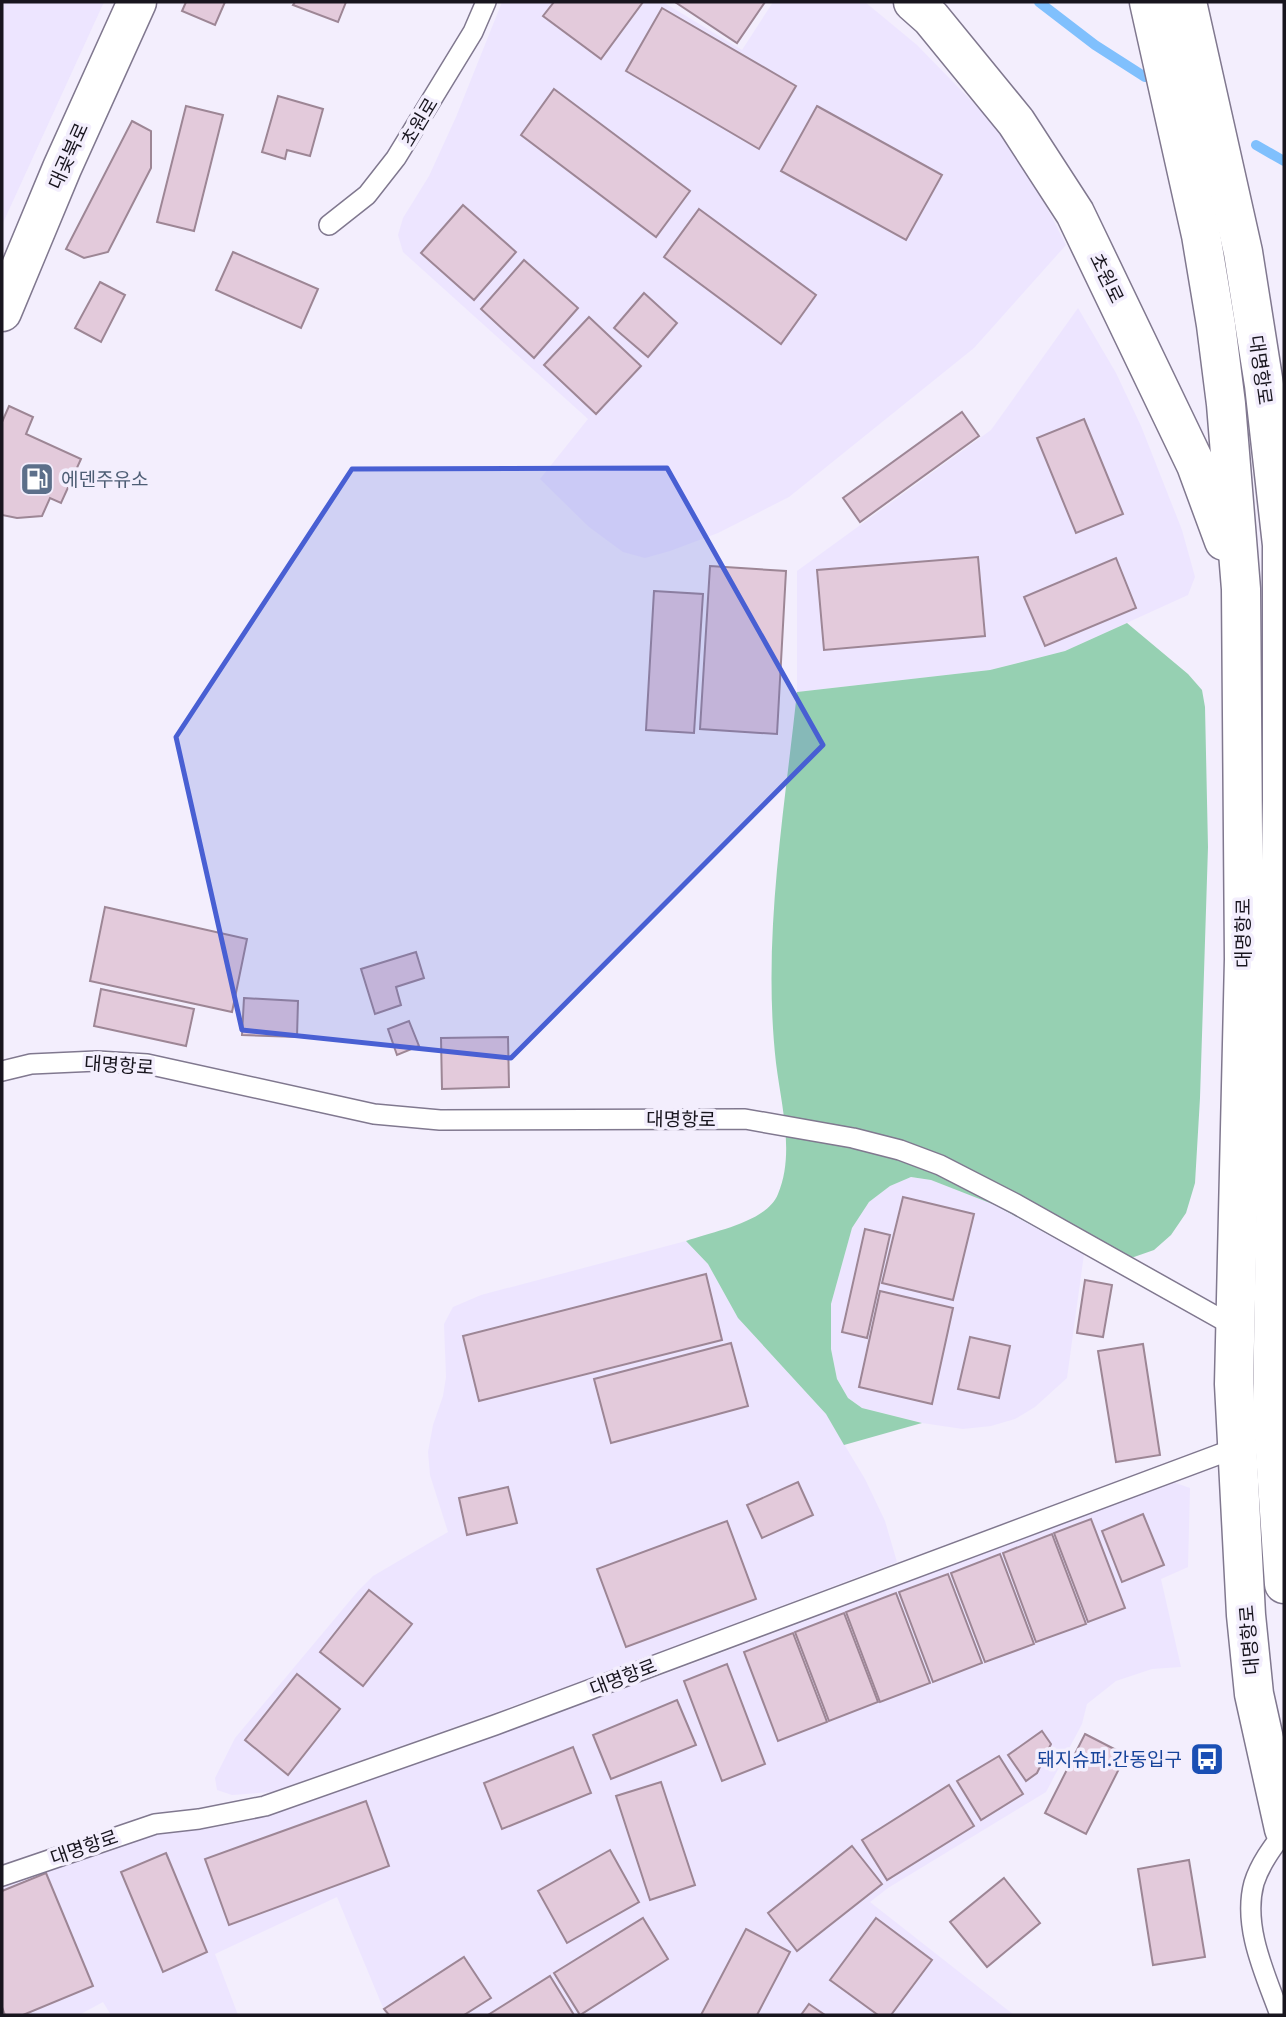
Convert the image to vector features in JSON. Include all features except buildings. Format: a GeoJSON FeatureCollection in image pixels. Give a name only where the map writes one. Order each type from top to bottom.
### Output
{"type":"FeatureCollection","features":[{"type":"Feature","properties":{"kind":"main road","name":"대곶북로"},"geometry":{"type":"LineString","coordinates":[[2,312],[62,168],[138,2]]}},
{"type":"Feature","properties":{"kind":"main road","name":"초원로"},"geometry":{"type":"LineString","coordinates":[[913,2],[931,18],[1016,122],[1075,213],[1196,464],[1241,589]]}},
{"type":"Feature","properties":{"kind":"main road","name":"대명항로"},"geometry":{"type":"LineString","coordinates":[[1149,2],[1201,235],[1226,404],[1241,589],[1244,958],[1235,1327],[1236,1448],[1246,1615],[1254,1694],[1284,1830]]}},
{"type":"Feature","properties":{"kind":"main road","name":"대명항로"},"geometry":{"type":"LineString","coordinates":[[1187,2],[1243,252],[1264,385],[1282,545],[1284,622],[1278,1409],[1284,1584]]}},
{"type":"Feature","properties":{"kind":"main road"},"geometry":{"type":"LineString","coordinates":[[1165,400],[1183,412],[1201,415],[1226,404]]}},
{"type":"Feature","properties":{"kind":"lane","name":"초원로"},"geometry":{"type":"LineString","coordinates":[[329,225],[368,195],[396,158],[473,32],[486,2]]}},
{"type":"Feature","properties":{"kind":"lane","name":"대명항로"},"geometry":{"type":"LineString","coordinates":[[2,1072],[31,1064],[97,1061],[147,1064],[374,1114],[440,1120],[745,1119],[853,1138],[900,1150],[940,1165],[1016,1204],[1235,1327]]}},
{"type":"Feature","properties":{"kind":"lane","name":"대명항로"},"geometry":{"type":"LineString","coordinates":[[2,1876],[155,1824],[199,1819],[278,1801],[495,1725],[1236,1448]]}},
{"type":"Feature","properties":{"kind":"lane"},"geometry":{"type":"LineString","coordinates":[[1280,2015],[1258,1951],[1252,1926],[1252,1906],[1254,1885],[1261,1867],[1284,1830]]}},
{"type":"Feature","properties":{"kind":"highlighted area"},"geometry":{"type":"Polygon","coordinates":[[[667,468],[823,745],[511,1058],[242,1030],[176,737],[352,469],[667,468]]]}},
{"type":"Feature","properties":{"kind":"shaded area"},"geometry":{"type":"Polygon","coordinates":[[[2,2],[104,2],[2,225],[2,2]]]}},
{"type":"Feature","properties":{"kind":"shaded area"},"geometry":{"type":"Polygon","coordinates":[[[502,2],[663,2],[742,50],[773,2],[865,2],[917,45],[997,127],[1038,190],[1066,245],[974,348],[789,497],[718,533],[670,551],[645,558],[623,552],[589,527],[540,479],[588,419],[403,252],[398,235],[403,218],[429,176],[456,117],[502,2]]]}},
{"type":"Feature","properties":{"kind":"shaded area"},"geometry":{"type":"Polygon","coordinates":[[[1078,308],[1116,373],[1141,426],[1182,530],[1195,577],[1188,595],[1065,651],[990,670],[797,692],[797,571],[991,430],[1078,308]]]}},
{"type":"Feature","properties":{"kind":"shaded area"},"geometry":{"type":"Polygon","coordinates":[[[911,1177],[931,1180],[995,1205],[1084,1254],[1067,1378],[1035,1407],[1015,1419],[991,1426],[963,1429],[922,1423],[862,1408],[848,1398],[837,1379],[831,1349],[831,1304],[852,1228],[869,1202],[890,1186],[911,1177]]]}},
{"type":"Feature","properties":{"kind":"shaded area"},"geometry":{"type":"Polygon","coordinates":[[[686,1241],[708,1264],[738,1318],[826,1414],[865,1479],[885,1521],[897,1562],[589,1679],[272,1792],[232,1795],[217,1790],[215,1778],[235,1738],[358,1591],[373,1576],[448,1532],[430,1475],[428,1452],[446,1377],[444,1324],[453,1307],[481,1295],[686,1241]]]}},
{"type":"Feature","properties":{"kind":"shaded area"},"geometry":{"type":"Polygon","coordinates":[[[1173,1482],[1190,1488],[1188,1567],[1161,1579],[1181,1667],[1152,1669],[1116,1681],[1087,1704],[1082,1724],[1046,1792],[888,1888],[870,1902],[1014,2015],[386,2015],[337,1897],[215,1954],[238,2015],[111,2015],[103,2002],[79,2015],[2,2015],[2,1885],[141,1837],[248,1821],[298,1806],[676,1670],[1173,1482]]]}},
{"type":"Feature","properties":{"kind":"green space"},"geometry":{"type":"Polygon","coordinates":[[[1127,623],[1188,674],[1202,690],[1205,707],[1208,847],[1200,1098],[1195,1183],[1186,1213],[1171,1235],[1154,1250],[1134,1257],[1084,1254],[995,1205],[931,1180],[911,1177],[890,1186],[869,1202],[852,1228],[831,1304],[831,1349],[837,1379],[848,1398],[862,1408],[922,1423],[844,1445],[826,1414],[738,1318],[708,1264],[686,1241],[738,1224],[763,1212],[772,1204],[783,1179],[786,1162],[785,1129],[772,1017],[773,924],[797,692],[990,670],[1065,651],[1127,623]]]}},
{"type":"Feature","properties":{"kind":"waterway"},"geometry":{"type":"LineString","coordinates":[[1039,2],[1095,45],[1145,77]]}},
{"type":"Feature","properties":{"kind":"waterway"},"geometry":{"type":"LineString","coordinates":[[1256,145],[1284,161]]}},
{"type":"Feature","properties":{"kind":"place","name":"에덴주유소"},"geometry":{"type":"Point","coordinates":[37,479]}},
{"type":"Feature","properties":{"kind":"place","name":"돼지슈퍼.간동입구"},"geometry":{"type":"Point","coordinates":[1207,1759]}}]}
